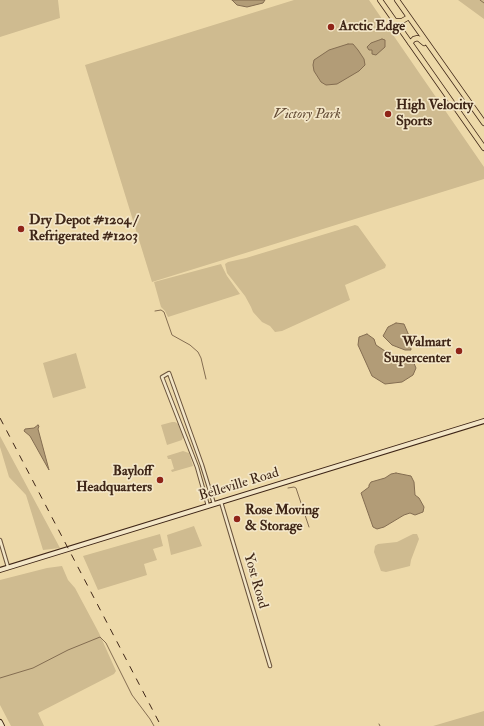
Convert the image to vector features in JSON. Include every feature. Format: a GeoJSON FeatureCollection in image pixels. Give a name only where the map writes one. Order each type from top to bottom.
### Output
{"type":"FeatureCollection","features":[{"type":"Feature","properties":{"kind":"main road"},"geometry":{"type":"LineString","coordinates":[[380,0],[484,148]]}},
{"type":"Feature","properties":{"kind":"main road"},"geometry":{"type":"LineString","coordinates":[[397,0],[484,123]]}},
{"type":"Feature","properties":{"kind":"main road"},"geometry":{"type":"LineString","coordinates":[[394,21],[402,21],[409,17]]}},
{"type":"Feature","properties":{"kind":"main road"},"geometry":{"type":"LineString","coordinates":[[410,43],[414,39],[419,38],[442,69],[446,70]]}},
{"type":"Feature","properties":{"kind":"main road","name":"Belleville Road"},"geometry":{"type":"LineString","coordinates":[[0,570],[484,421]]}},
{"type":"Feature","properties":{"kind":"main road"},"geometry":{"type":"LineString","coordinates":[[0,722],[2,726]]}},
{"type":"Feature","properties":{"kind":"street"},"geometry":{"type":"LineString","coordinates":[[208,506],[197,467],[162,376],[169,373],[202,465],[214,504]]}},
{"type":"Feature","properties":{"kind":"street"},"geometry":{"type":"LineString","coordinates":[[177,415],[183,412]]}},
{"type":"Feature","properties":{"kind":"street"},"geometry":{"type":"LineString","coordinates":[[188,445],[194,442]]}},
{"type":"Feature","properties":{"kind":"street"},"geometry":{"type":"LineString","coordinates":[[197,467],[202,465]]}},
{"type":"Feature","properties":{"kind":"street","name":"Yost Road"},"geometry":{"type":"LineString","coordinates":[[221,502],[270,666]]}},
{"type":"Feature","properties":{"kind":"street"},"geometry":{"type":"LineString","coordinates":[[0,540],[8,568]]}},
{"type":"Feature","properties":{"kind":"green space"},"geometry":{"type":"Polygon","coordinates":[[[0,0],[58,0],[60,18],[0,37],[0,0]]]}},
{"type":"Feature","properties":{"kind":"green space","name":"Victory Park"},"geometry":{"type":"Polygon","coordinates":[[[294,0],[369,0],[484,167],[484,179],[152,282],[85,65],[294,0]]]}},
{"type":"Feature","properties":{"kind":"green space"},"geometry":{"type":"Polygon","coordinates":[[[458,0],[484,0],[484,19],[458,0]]]}},
{"type":"Feature","properties":{"kind":"green space"},"geometry":{"type":"Polygon","coordinates":[[[355,225],[358,226],[386,265],[385,268],[345,285],[350,300],[282,331],[275,332],[270,326],[262,322],[253,312],[245,296],[227,273],[225,264],[228,262],[355,225]]]}},
{"type":"Feature","properties":{"kind":"green space"},"geometry":{"type":"Polygon","coordinates":[[[221,264],[227,276],[240,294],[168,317],[161,307],[154,282],[221,264]]]}},
{"type":"Feature","properties":{"kind":"green space"},"geometry":{"type":"Polygon","coordinates":[[[76,353],[86,388],[53,398],[43,363],[76,353]]]}},
{"type":"Feature","properties":{"kind":"green space"},"geometry":{"type":"Polygon","coordinates":[[[172,422],[178,424],[183,437],[182,440],[167,445],[161,425],[172,422]]]}},
{"type":"Feature","properties":{"kind":"green space"},"geometry":{"type":"Polygon","coordinates":[[[0,436],[60,548],[43,550],[26,495],[9,477],[0,447],[0,436]]]}},
{"type":"Feature","properties":{"kind":"green space"},"geometry":{"type":"Polygon","coordinates":[[[183,451],[189,453],[193,466],[172,472],[171,470],[174,469],[171,459],[168,459],[167,456],[183,451]]]}},
{"type":"Feature","properties":{"kind":"green space"},"geometry":{"type":"Polygon","coordinates":[[[194,526],[202,546],[171,555],[167,535],[194,526]]]}},
{"type":"Feature","properties":{"kind":"green space"},"geometry":{"type":"Polygon","coordinates":[[[160,534],[163,546],[153,549],[157,560],[144,564],[147,575],[98,590],[83,556],[160,534]]]}},
{"type":"Feature","properties":{"kind":"green space"},"geometry":{"type":"Polygon","coordinates":[[[413,534],[417,534],[419,539],[410,566],[386,572],[381,571],[374,552],[375,546],[378,544],[397,542],[413,534]]]}},
{"type":"Feature","properties":{"kind":"green space"},"geometry":{"type":"Polygon","coordinates":[[[62,566],[68,580],[75,588],[99,633],[116,671],[114,674],[38,713],[44,726],[11,726],[0,705],[0,580],[47,568],[62,566]]]}},
{"type":"Feature","properties":{"kind":"green space"},"geometry":{"type":"Polygon","coordinates":[[[484,711],[484,726],[433,726],[484,711]]]}},
{"type":"Feature","properties":{"kind":"shaded area"},"geometry":{"type":"Polygon","coordinates":[[[232,0],[265,0],[263,3],[247,7],[237,5],[232,0]]]}},
{"type":"Feature","properties":{"kind":"shaded area"},"geometry":{"type":"Polygon","coordinates":[[[382,39],[385,40],[385,47],[376,55],[372,54],[372,50],[369,50],[367,47],[371,43],[382,39]]]}},
{"type":"Feature","properties":{"kind":"shaded area"},"geometry":{"type":"Polygon","coordinates":[[[348,44],[353,44],[358,50],[364,59],[365,65],[359,71],[337,84],[326,85],[321,82],[314,71],[314,60],[329,50],[348,44]]]}},
{"type":"Feature","properties":{"kind":"shaded area"},"geometry":{"type":"Polygon","coordinates":[[[396,323],[404,324],[410,338],[411,350],[405,350],[392,345],[383,336],[388,327],[396,323]]]}},
{"type":"Feature","properties":{"kind":"shaded area"},"geometry":{"type":"Polygon","coordinates":[[[367,334],[374,339],[376,345],[388,353],[400,359],[413,361],[416,368],[413,375],[402,382],[385,384],[372,376],[358,345],[359,337],[367,334]]]}},
{"type":"Feature","properties":{"kind":"shaded area"},"geometry":{"type":"Polygon","coordinates":[[[38,425],[49,470],[30,436],[24,431],[25,429],[34,428],[38,425]]]}},
{"type":"Feature","properties":{"kind":"shaded area"},"geometry":{"type":"Polygon","coordinates":[[[396,473],[411,476],[414,482],[415,495],[419,498],[424,507],[423,512],[415,515],[410,513],[404,515],[384,527],[377,529],[373,527],[361,493],[369,487],[371,482],[396,473]]]}},
{"type":"Feature","properties":{"kind":"waterway"},"geometry":{"type":"LineString","coordinates":[[480,0],[484,3]]}},
{"type":"Feature","properties":{"kind":"waterway"},"geometry":{"type":"LineString","coordinates":[[155,311],[161,310],[164,312],[172,335],[190,345],[198,352],[206,379]]}},
{"type":"Feature","properties":{"kind":"waterway"},"geometry":{"type":"LineString","coordinates":[[288,488],[296,488],[309,527]]}},
{"type":"Feature","properties":{"kind":"waterway"},"geometry":{"type":"LineString","coordinates":[[0,678],[33,668],[68,650],[100,637],[106,643],[132,695],[154,726]]}},
{"type":"Feature","properties":{"kind":"railway"},"geometry":{"type":"LineString","coordinates":[[0,418],[161,726]]}},
{"type":"Feature","properties":{"kind":"place","name":"Arctic Edge"},"geometry":{"type":"Point","coordinates":[331,27]}},
{"type":"Feature","properties":{"kind":"place","name":"High Velocity Sports"},"geometry":{"type":"Point","coordinates":[388,114]}},
{"type":"Feature","properties":{"kind":"place","name":"Dry Depot #1204 / Refrigerated #1203"},"geometry":{"type":"Point","coordinates":[21,229]}},
{"type":"Feature","properties":{"kind":"place","name":"Walmart Supercenter"},"geometry":{"type":"Point","coordinates":[459,351]}},
{"type":"Feature","properties":{"kind":"place","name":"Bayloff Headquarters"},"geometry":{"type":"Point","coordinates":[160,480]}},
{"type":"Feature","properties":{"kind":"place","name":"Rose Moving & Storage"},"geometry":{"type":"Point","coordinates":[237,519]}}]}
